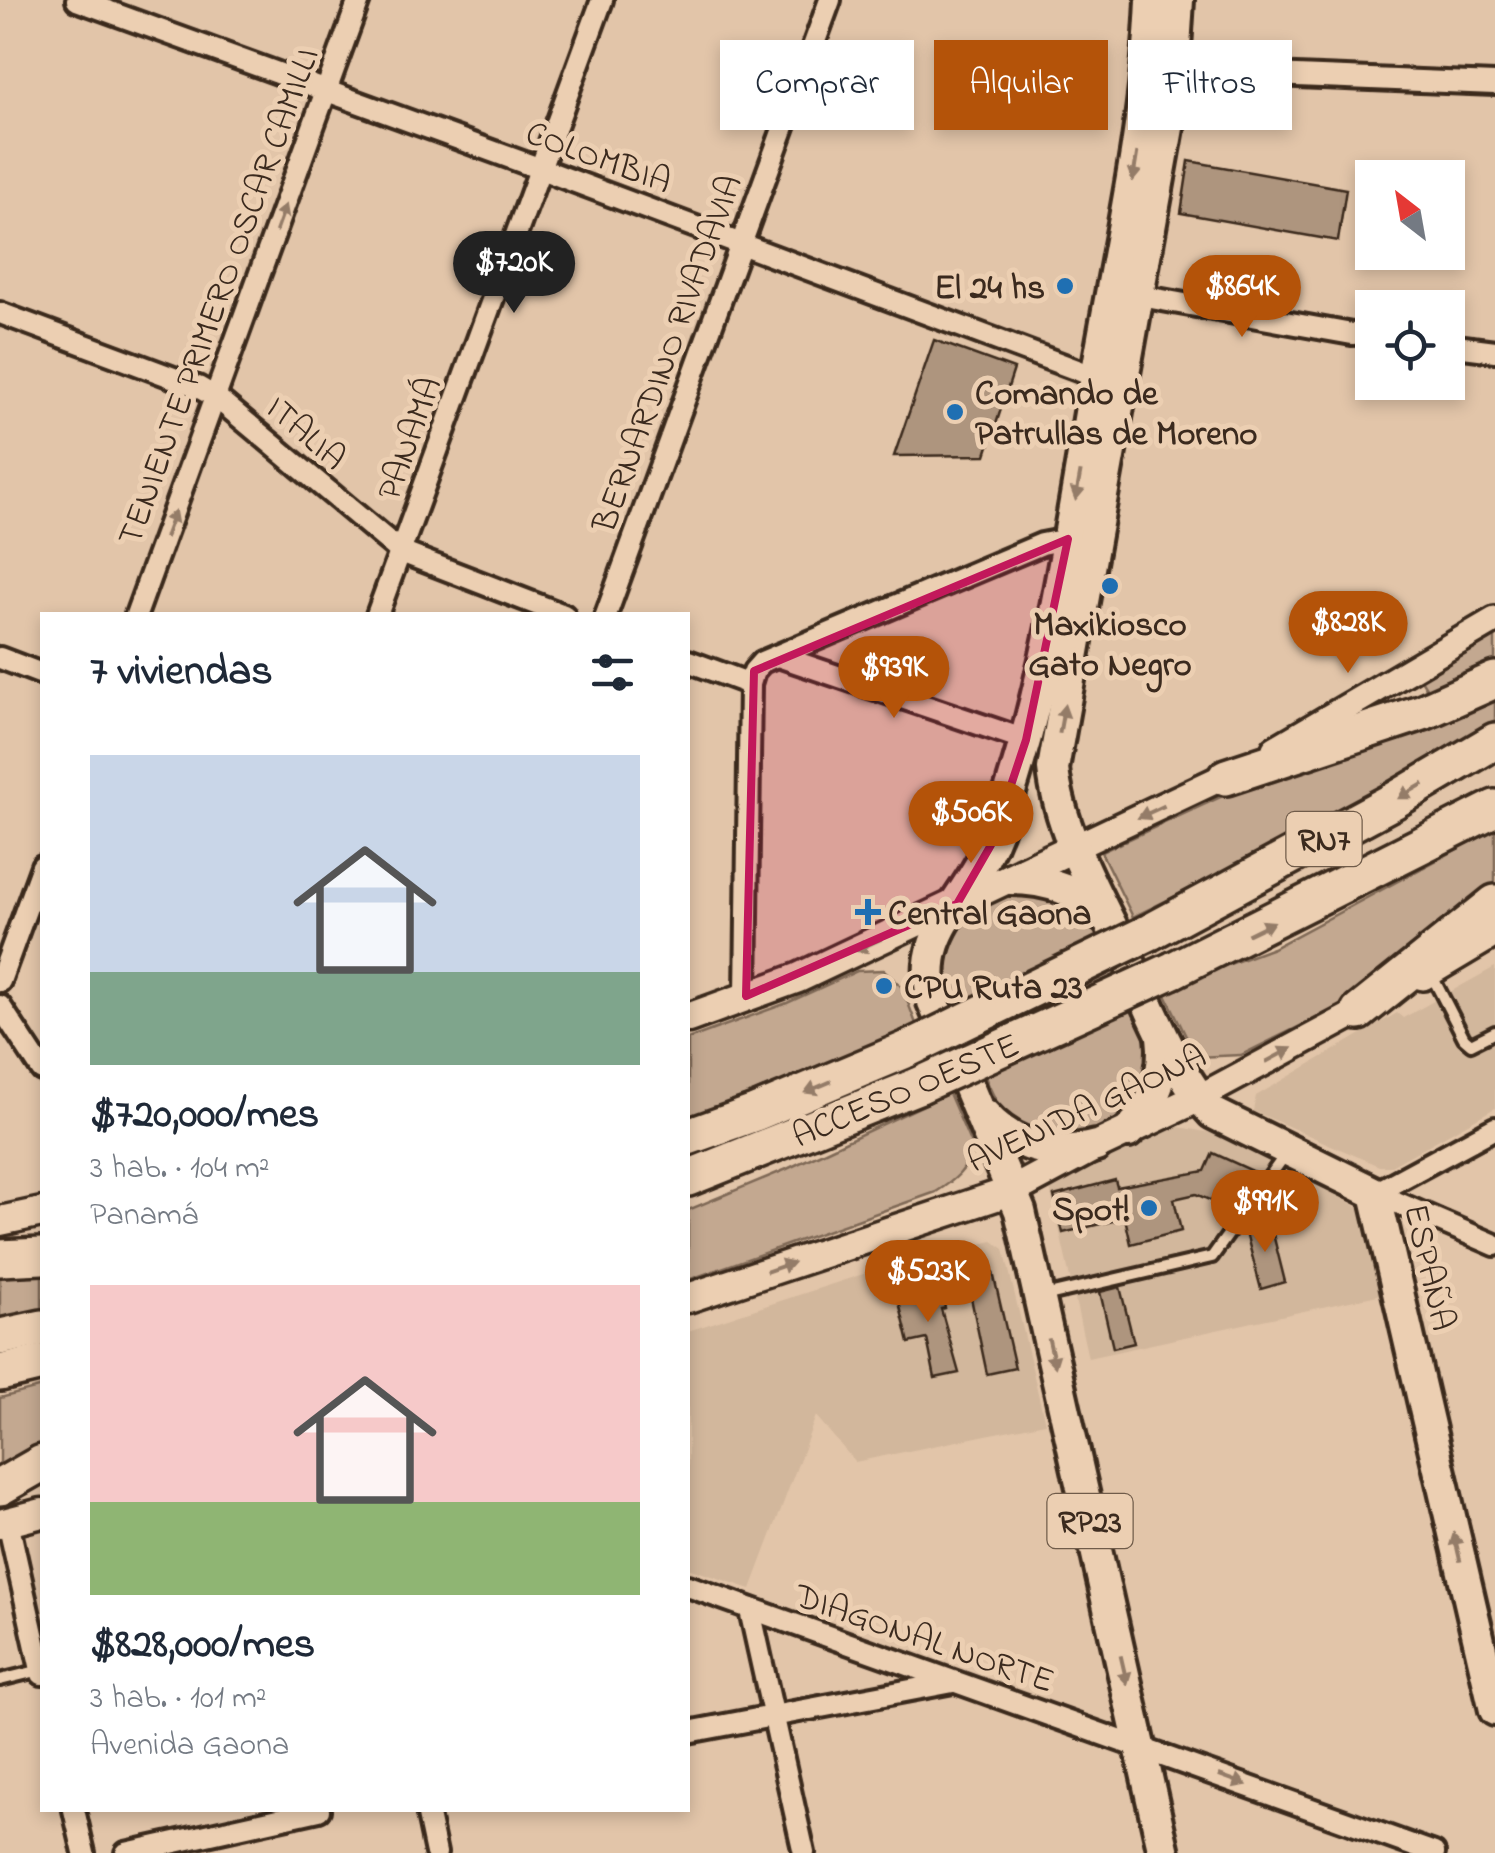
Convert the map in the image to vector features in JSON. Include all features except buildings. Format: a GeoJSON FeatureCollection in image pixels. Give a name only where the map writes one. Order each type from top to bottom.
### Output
{"type":"FeatureCollection","features":[{"type":"Feature","properties":{"kind":"highway"},"geometry":{"type":"LineString","coordinates":[[1226,777],[1423,712],[1495,680]]}},
{"type":"Feature","properties":{"kind":"highway","name":"ACCESO OESTE"},"geometry":{"type":"LineString","coordinates":[[690,1136],[908,1049],[1150,932],[1395,800],[1495,741]]}},
{"type":"Feature","properties":{"kind":"highway","name":"ACCESO OESTE"},"geometry":{"type":"LineString","coordinates":[[690,1177],[920,1086],[1173,970],[1495,808]]}},
{"type":"Feature","properties":{"kind":"highway"},"geometry":{"type":"LineString","coordinates":[[1359,1012],[1495,904]]}},
{"type":"Feature","properties":{"kind":"highway"},"geometry":{"type":"LineString","coordinates":[[0,1258],[40,1256]]}},
{"type":"Feature","properties":{"kind":"highway"},"geometry":{"type":"LineString","coordinates":[[0,1338],[40,1328]]}},
{"type":"Feature","properties":{"kind":"highway"},"geometry":{"type":"LineString","coordinates":[[0,1373],[40,1363]]}},
{"type":"Feature","properties":{"kind":"highway"},"geometry":{"type":"LineString","coordinates":[[0,1488],[40,1463]]}},
{"type":"Feature","properties":{"kind":"main road","name":"RP23"},"geometry":{"type":"LineString","coordinates":[[1152,0],[1142,124],[1050,642],[1026,740],[991,845],[957,904],[940,925],[928,963],[928,982],[933,1002],[1014,1190],[1164,1853]]}},
{"type":"Feature","properties":{"kind":"main road"},"geometry":{"type":"LineString","coordinates":[[1176,40],[1178,0]]}},
{"type":"Feature","properties":{"kind":"main road"},"geometry":{"type":"LineString","coordinates":[[1168,130],[1053,768],[1058,798],[1112,927],[1198,1098],[1213,1113],[1376,1192]]}},
{"type":"Feature","properties":{"kind":"main road"},"geometry":{"type":"LineString","coordinates":[[690,1017],[798,978],[1076,846]]}},
{"type":"Feature","properties":{"kind":"main road"},"geometry":{"type":"LineString","coordinates":[[1010,879],[1049,882],[1068,889],[1100,912],[1112,927]]}},
{"type":"Feature","properties":{"kind":"main road"},"geometry":{"type":"LineString","coordinates":[[1128,1132],[1146,1110],[1158,1084],[1163,1056],[1160,1028]]}},
{"type":"Feature","properties":{"kind":"main road","name":"AVENIDA GAONA"},"geometry":{"type":"LineString","coordinates":[[690,1297],[1014,1190],[1198,1098]]}},
{"type":"Feature","properties":{"kind":"main road"},"geometry":{"type":"LineString","coordinates":[[978,1108],[999,1129],[1024,1144],[1067,1151],[1096,1146]]}},
{"type":"Feature","properties":{"kind":"main road","name":"ESPAÑA"},"geometry":{"type":"LineString","coordinates":[[1376,1192],[1493,1691]]}},
{"type":"Feature","properties":{"kind":"main road"},"geometry":{"type":"LineString","coordinates":[[0,1222],[40,1212]]}},
{"type":"Feature","properties":{"kind":"main road"},"geometry":{"type":"LineString","coordinates":[[4,1523],[40,1514]]}},
{"type":"Feature","properties":{"kind":"street","name":"COLOMBIA"},"geometry":{"type":"LineString","coordinates":[[77,0],[1096,378]]}},
{"type":"Feature","properties":{"kind":"street","name":"TENIENTE PRIMERO OSCAR CAMILLI"},"geometry":{"type":"LineString","coordinates":[[137,612],[359,0]]}},
{"type":"Feature","properties":{"kind":"street","name":"PANAMÁ"},"geometry":{"type":"LineString","coordinates":[[379,612],[602,0]]}},
{"type":"Feature","properties":{"kind":"street","name":"BERNARDINO RIVADAVIA"},"geometry":{"type":"LineString","coordinates":[[607,612],[830,0]]}},
{"type":"Feature","properties":{"kind":"street"},"geometry":{"type":"LineString","coordinates":[[1292,76],[1495,84]]}},
{"type":"Feature","properties":{"kind":"street"},"geometry":{"type":"LineString","coordinates":[[1140,296],[1355,334]]}},
{"type":"Feature","properties":{"kind":"street","name":"ITALIA"},"geometry":{"type":"LineString","coordinates":[[0,313],[217,398],[401,552],[556,612]]}},
{"type":"Feature","properties":{"kind":"street"},"geometry":{"type":"LineString","coordinates":[[1465,347],[1495,351]]}},
{"type":"Feature","properties":{"kind":"street"},"geometry":{"type":"LineString","coordinates":[[746,996],[750,684],[754,671],[762,662],[1042,544],[1068,539]]}},
{"type":"Feature","properties":{"kind":"street"},"geometry":{"type":"LineString","coordinates":[[1076,846],[1226,777],[1495,620]]}},
{"type":"Feature","properties":{"kind":"street"},"geometry":{"type":"LineString","coordinates":[[778,656],[1026,740]]}},
{"type":"Feature","properties":{"kind":"street"},"geometry":{"type":"LineString","coordinates":[[0,658],[40,673]]}},
{"type":"Feature","properties":{"kind":"street"},"geometry":{"type":"LineString","coordinates":[[690,661],[750,684]]}},
{"type":"Feature","properties":{"kind":"street"},"geometry":{"type":"LineString","coordinates":[[0,981],[40,871]]}},
{"type":"Feature","properties":{"kind":"street","name":"AVENIDA GAONA"},"geometry":{"type":"LineString","coordinates":[[1198,1098],[1495,934]]}},
{"type":"Feature","properties":{"kind":"street"},"geometry":{"type":"LineString","coordinates":[[0,1006],[40,1067]]}},
{"type":"Feature","properties":{"kind":"street"},"geometry":{"type":"LineString","coordinates":[[1376,1192],[1495,1128]]}},
{"type":"Feature","properties":{"kind":"street"},"geometry":{"type":"LineString","coordinates":[[1376,1192],[1495,1245]]}},
{"type":"Feature","properties":{"kind":"street"},"geometry":{"type":"LineString","coordinates":[[4,1523],[40,1664]]}},
{"type":"Feature","properties":{"kind":"street","name":"DIAGONAL NORTE"},"geometry":{"type":"LineString","coordinates":[[690,1587],[1434,1853]]}},
{"type":"Feature","properties":{"kind":"street"},"geometry":{"type":"LineString","coordinates":[[750,1610],[804,1853]]}},
{"type":"Feature","properties":{"kind":"street"},"geometry":{"type":"LineString","coordinates":[[690,1732],[955,1682]]}},
{"type":"Feature","properties":{"kind":"street"},"geometry":{"type":"LineString","coordinates":[[74,1812],[84,1853]]}},
{"type":"Feature","properties":{"kind":"street"},"geometry":{"type":"LineString","coordinates":[[126,1853],[310,1812]]}},
{"type":"Feature","properties":{"kind":"street"},"geometry":{"type":"LineString","coordinates":[[427,1812],[436,1853]]}},
{"type":"Feature","properties":{"kind":"lane"},"geometry":{"type":"LineString","coordinates":[[1430,973],[1464,1038],[1471,1044],[1495,1032]]}},
{"type":"Feature","properties":{"kind":"lane"},"geometry":{"type":"LineString","coordinates":[[1040,1297],[1212,1257],[1289,1150]]}},
{"type":"Feature","properties":{"kind":"lane"},"geometry":{"type":"LineString","coordinates":[[0,1680],[40,1672]]}},
{"type":"Feature","properties":{"kind":"highlighted area"},"geometry":{"type":"Polygon","coordinates":[[[1068,539],[1026,740],[991,845],[957,904],[746,996],[754,671],[1068,539]]]}},
{"type":"Feature","properties":{"kind":"shaded area"},"geometry":{"type":"Polygon","coordinates":[[[1495,633],[1495,670],[1431,696],[1420,678],[1495,633]]]}},
{"type":"Feature","properties":{"kind":"shaded area"},"geometry":{"type":"Polygon","coordinates":[[[1495,691],[1495,720],[1317,823],[1133,917],[1101,852],[1266,776],[1495,691]]]}},
{"type":"Feature","properties":{"kind":"shaded area"},"geometry":{"type":"Polygon","coordinates":[[[1495,829],[1495,891],[1390,976],[1343,1005],[1241,1055],[1196,1057],[1166,995],[1189,979],[1273,948],[1495,829]]]}},
{"type":"Feature","properties":{"kind":"shaded area"},"geometry":{"type":"Polygon","coordinates":[[[1018,886],[1089,910],[1156,1040],[1135,1117],[1069,1145],[1024,1129],[1004,1113],[964,1031],[947,980],[946,959],[951,940],[964,922],[1018,886]]]}},
{"type":"Feature","properties":{"kind":"shaded area"},"geometry":{"type":"Polygon","coordinates":[[[1495,967],[1495,1108],[1391,1166],[1379,1166],[1253,1111],[1256,1096],[1397,1013],[1403,1018],[1495,967]]]}},
{"type":"Feature","properties":{"kind":"shaded area"},"geometry":{"type":"Polygon","coordinates":[[[884,970],[902,987],[918,1029],[690,1117],[690,1038],[787,1003],[857,971],[884,970]]]}},
{"type":"Feature","properties":{"kind":"shaded area"},"geometry":{"type":"Polygon","coordinates":[[[949,1093],[973,1149],[963,1169],[936,1192],[690,1279],[690,1209],[787,1169],[949,1093]]]}},
{"type":"Feature","properties":{"kind":"shaded area"},"geometry":{"type":"Polygon","coordinates":[[[1173,1126],[1223,1135],[1369,1213],[1387,1293],[1088,1358],[1050,1188],[1173,1126]]]}},
{"type":"Feature","properties":{"kind":"shaded area"},"geometry":{"type":"Polygon","coordinates":[[[993,1241],[1004,1249],[1045,1423],[855,1462],[816,1416],[751,1589],[690,1569],[690,1330],[891,1265],[993,1241]]]}},
{"type":"Feature","properties":{"kind":"shaded area"},"geometry":{"type":"Polygon","coordinates":[[[40,1266],[40,1315],[0,1323],[0,1269],[40,1266]]]}},
{"type":"Feature","properties":{"kind":"shaded area"},"geometry":{"type":"Polygon","coordinates":[[[40,1388],[40,1453],[0,1477],[0,1398],[40,1388]]]}},
{"type":"Feature","properties":{"kind":"place","name":"El 24 hs"},"geometry":{"type":"Point","coordinates":[1065,286]}},
{"type":"Feature","properties":{"kind":"place","name":"Comando de Patrullas de Moreno"},"geometry":{"type":"Point","coordinates":[955,412]}},
{"type":"Feature","properties":{"kind":"place","name":"Maxikiosco Gato Negro"},"geometry":{"type":"Point","coordinates":[1110,586]}},
{"type":"Feature","properties":{"kind":"place","name":"Central Gaona"},"geometry":{"type":"Point","coordinates":[868,912]}},
{"type":"Feature","properties":{"kind":"place","name":"CPU Ruta 23"},"geometry":{"type":"Point","coordinates":[884,986]}},
{"type":"Feature","properties":{"kind":"place","name":"Spot!"},"geometry":{"type":"Point","coordinates":[1149,1208]}}]}
